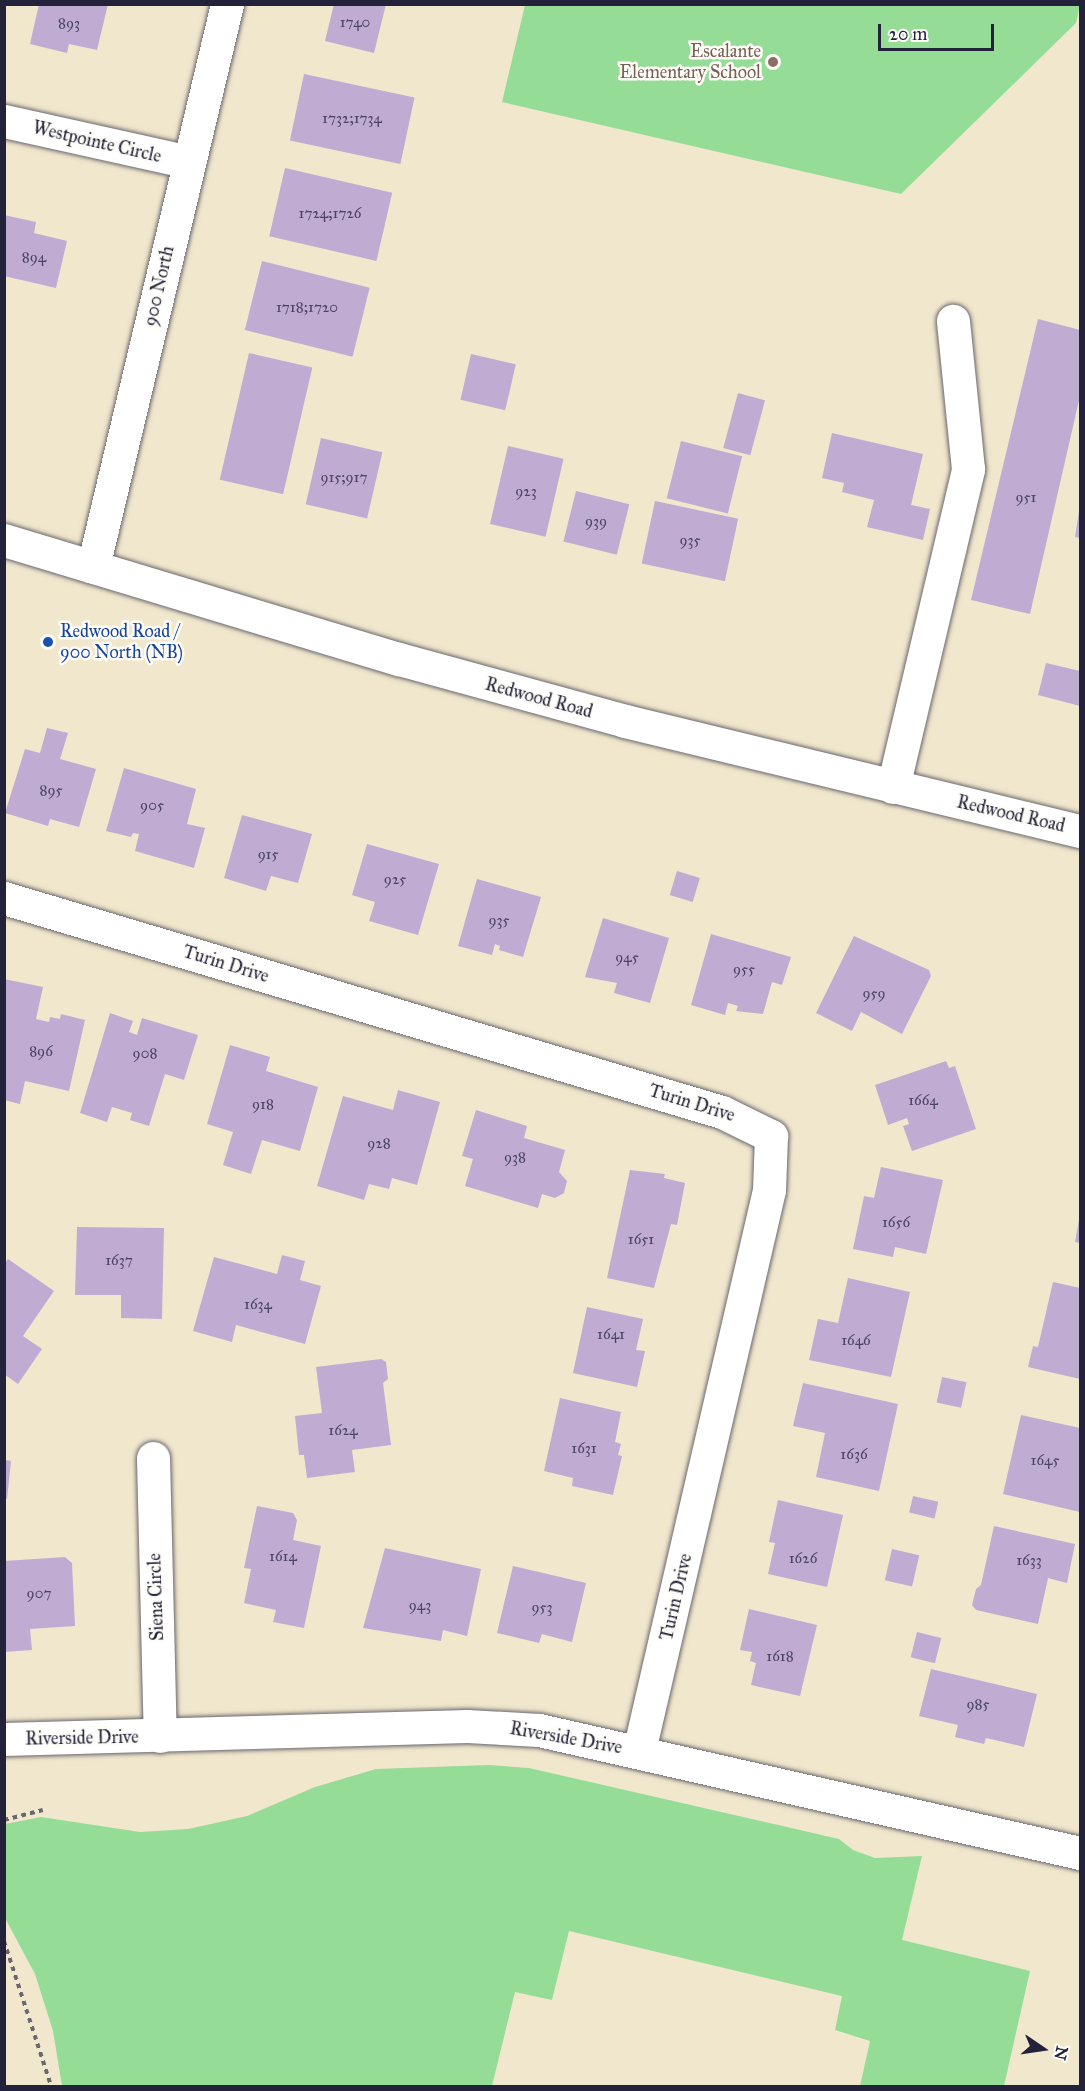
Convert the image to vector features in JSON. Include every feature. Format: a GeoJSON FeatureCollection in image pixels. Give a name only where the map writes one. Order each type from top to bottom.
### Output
{"type":"FeatureCollection","features":[{"type":"Feature","properties":{"kind":"street","name":"900 North"},"geometry":{"type":"LineString","coordinates":[[93,567],[227,4]]}},
{"type":"Feature","properties":{"kind":"street","name":"Westpointe Circle"},"geometry":{"type":"LineString","coordinates":[[4,121],[189,162]]}},
{"type":"Feature","properties":{"kind":"street"},"geometry":{"type":"LineString","coordinates":[[893,787],[968,469],[953,321]]}},
{"type":"Feature","properties":{"kind":"street","name":"Redwood Road"},"geometry":{"type":"LineString","coordinates":[[4,540],[625,721],[1080,831]]}},
{"type":"Feature","properties":{"kind":"street","name":"Turin Drive"},"geometry":{"type":"LineString","coordinates":[[4,898],[722,1112],[771,1136],[769,1190],[639,1752]]}},
{"type":"Feature","properties":{"kind":"street","name":"Siena Circle"},"geometry":{"type":"LineString","coordinates":[[153,1458],[160,1736]]}},
{"type":"Feature","properties":{"kind":"street","name":"Riverside Drive"},"geometry":{"type":"LineString","coordinates":[[4,1739],[503,1727],[539,1730],[1080,1853]]}},
{"type":"Feature","properties":{"kind":"path"},"geometry":{"type":"LineString","coordinates":[[4,1820],[43,1810]]}},
{"type":"Feature","properties":{"kind":"path"},"geometry":{"type":"LineString","coordinates":[[4,1941],[51,2086]]}},
{"type":"Feature","properties":{"kind":"green space","name":"Escalante Elementary School"},"geometry":{"type":"Polygon","coordinates":[[[525,4],[1080,5],[1076,23],[901,194],[502,102],[525,4]]]}},
{"type":"Feature","properties":{"kind":"green space"},"geometry":{"type":"Polygon","coordinates":[[[489,1765],[529,1768],[839,1839],[853,1850],[875,1858],[922,1856],[902,1940],[1030,1971],[1004,2086],[860,2086],[870,2041],[835,2030],[842,1996],[569,1931],[552,2000],[515,1992],[492,2086],[62,2086],[53,2031],[35,1974],[5,1918],[5,1824],[41,1817],[140,1832],[188,1829],[247,1816],[315,1787],[376,1769],[489,1765]]]}},
{"type":"Feature","properties":{"kind":"building"},"geometry":{"type":"Polygon","coordinates":[[[39,4],[108,4],[97,50],[69,44],[67,53],[30,44],[39,4]]]}},
{"type":"Feature","properties":{"kind":"building"},"geometry":{"type":"Polygon","coordinates":[[[334,4],[386,4],[374,53],[325,41],[334,4]]]}},
{"type":"Feature","properties":{"kind":"building"},"geometry":{"type":"Polygon","coordinates":[[[304,74],[415,97],[400,164],[290,141],[304,74]]]}},
{"type":"Feature","properties":{"kind":"building"},"geometry":{"type":"Polygon","coordinates":[[[285,168],[392,193],[376,261],[269,236],[285,168]]]}},
{"type":"Feature","properties":{"kind":"building"},"geometry":{"type":"Polygon","coordinates":[[[4,215],[36,222],[34,233],[67,241],[56,288],[4,276],[4,215]]]}},
{"type":"Feature","properties":{"kind":"building"},"geometry":{"type":"Polygon","coordinates":[[[262,261],[370,288],[353,357],[245,330],[262,261]]]}},
{"type":"Feature","properties":{"kind":"building"},"geometry":{"type":"Polygon","coordinates":[[[1038,319],[1080,330],[1080,396],[1030,614],[971,600],[1038,319]]]}},
{"type":"Feature","properties":{"kind":"building"},"geometry":{"type":"Polygon","coordinates":[[[249,353],[312,368],[283,494],[220,480],[249,353]]]}},
{"type":"Feature","properties":{"kind":"building"},"geometry":{"type":"Polygon","coordinates":[[[471,354],[516,364],[505,410],[460,400],[471,354]]]}},
{"type":"Feature","properties":{"kind":"building"},"geometry":{"type":"Polygon","coordinates":[[[738,393],[765,400],[750,455],[723,448],[738,393]]]}},
{"type":"Feature","properties":{"kind":"building"},"geometry":{"type":"Polygon","coordinates":[[[832,433],[923,454],[911,505],[930,509],[923,540],[867,527],[874,500],[842,492],[844,483],[822,478],[832,433]]]}},
{"type":"Feature","properties":{"kind":"building"},"geometry":{"type":"Polygon","coordinates":[[[321,438],[382,452],[367,518],[306,504],[321,438]]]}},
{"type":"Feature","properties":{"kind":"building"},"geometry":{"type":"Polygon","coordinates":[[[681,441],[742,456],[728,513],[667,498],[681,441]]]}},
{"type":"Feature","properties":{"kind":"building"},"geometry":{"type":"Polygon","coordinates":[[[508,446],[564,459],[546,537],[490,524],[508,446]]]}},
{"type":"Feature","properties":{"kind":"building"},"geometry":{"type":"Polygon","coordinates":[[[576,491],[629,504],[617,555],[563,541],[576,491]]]}},
{"type":"Feature","properties":{"kind":"building"},"geometry":{"type":"Polygon","coordinates":[[[655,501],[738,519],[725,581],[642,564],[655,501]]]}},
{"type":"Feature","properties":{"kind":"building"},"geometry":{"type":"Polygon","coordinates":[[[1080,511],[1080,538],[1075,537],[1080,511]]]}},
{"type":"Feature","properties":{"kind":"building"},"geometry":{"type":"Polygon","coordinates":[[[1046,663],[1080,671],[1080,706],[1038,695],[1046,663]]]}},
{"type":"Feature","properties":{"kind":"building"},"geometry":{"type":"Polygon","coordinates":[[[47,728],[68,733],[60,759],[96,769],[79,827],[50,819],[48,826],[5,813],[25,749],[40,753],[47,728]]]}},
{"type":"Feature","properties":{"kind":"building"},"geometry":{"type":"Polygon","coordinates":[[[124,768],[196,789],[187,824],[205,828],[194,868],[135,851],[139,834],[133,833],[131,837],[106,831],[124,768]]]}},
{"type":"Feature","properties":{"kind":"building"},"geometry":{"type":"Polygon","coordinates":[[[242,815],[312,834],[298,883],[271,876],[266,891],[224,878],[242,815]]]}},
{"type":"Feature","properties":{"kind":"building"},"geometry":{"type":"Polygon","coordinates":[[[367,844],[439,864],[418,935],[369,921],[375,902],[352,895],[367,844]]]}},
{"type":"Feature","properties":{"kind":"building"},"geometry":{"type":"Polygon","coordinates":[[[677,871],[700,878],[693,902],[670,895],[677,871]]]}},
{"type":"Feature","properties":{"kind":"building"},"geometry":{"type":"Polygon","coordinates":[[[477,879],[541,897],[523,957],[499,950],[500,946],[495,944],[492,955],[458,946],[477,879]]]}},
{"type":"Feature","properties":{"kind":"building"},"geometry":{"type":"Polygon","coordinates":[[[603,918],[669,938],[650,1003],[614,993],[617,983],[585,977],[603,918]]]}},
{"type":"Feature","properties":{"kind":"building"},"geometry":{"type":"Polygon","coordinates":[[[711,934],[791,957],[782,985],[772,982],[763,1014],[736,1011],[738,1006],[728,1003],[725,1015],[691,1005],[711,934]]]}},
{"type":"Feature","properties":{"kind":"building"},"geometry":{"type":"Polygon","coordinates":[[[854,936],[929,970],[931,976],[902,1034],[861,1012],[852,1031],[816,1013],[854,936]]]}},
{"type":"Feature","properties":{"kind":"building"},"geometry":{"type":"Polygon","coordinates":[[[4,979],[43,987],[36,1019],[49,1022],[50,1017],[60,1019],[61,1014],[85,1020],[69,1091],[25,1081],[20,1104],[4,1100],[4,979]]]}},
{"type":"Feature","properties":{"kind":"building"},"geometry":{"type":"Polygon","coordinates":[[[110,1013],[133,1021],[129,1032],[137,1035],[142,1018],[198,1035],[184,1080],[165,1074],[149,1126],[130,1120],[132,1113],[112,1107],[107,1122],[80,1113],[110,1013]]]}},
{"type":"Feature","properties":{"kind":"building"},"geometry":{"type":"Polygon","coordinates":[[[230,1045],[270,1057],[266,1071],[318,1087],[300,1151],[262,1140],[251,1174],[223,1165],[233,1132],[207,1124],[230,1045]]]}},
{"type":"Feature","properties":{"kind":"building"},"geometry":{"type":"Polygon","coordinates":[[[946,1061],[949,1068],[955,1066],[976,1129],[912,1151],[903,1126],[909,1124],[907,1118],[888,1125],[875,1085],[946,1061]]]}},
{"type":"Feature","properties":{"kind":"building"},"geometry":{"type":"Polygon","coordinates":[[[398,1090],[440,1102],[417,1185],[392,1178],[389,1189],[369,1184],[364,1200],[317,1186],[343,1096],[393,1110],[398,1090]]]}},
{"type":"Feature","properties":{"kind":"building"},"geometry":{"type":"Polygon","coordinates":[[[476,1110],[527,1126],[524,1138],[565,1150],[559,1172],[567,1181],[564,1193],[555,1198],[542,1194],[538,1208],[465,1186],[473,1159],[462,1156],[476,1110]]]}},
{"type":"Feature","properties":{"kind":"building"},"geometry":{"type":"Polygon","coordinates":[[[881,1167],[943,1180],[926,1254],[895,1247],[893,1257],[853,1249],[864,1196],[874,1198],[881,1167]]]}},
{"type":"Feature","properties":{"kind":"building"},"geometry":{"type":"Polygon","coordinates":[[[630,1170],[665,1174],[664,1178],[685,1183],[677,1225],[671,1224],[654,1288],[607,1278],[630,1170]]]}},
{"type":"Feature","properties":{"kind":"building"},"geometry":{"type":"Polygon","coordinates":[[[1080,1221],[1080,1243],[1075,1242],[1080,1221]]]}},
{"type":"Feature","properties":{"kind":"building"},"geometry":{"type":"Polygon","coordinates":[[[77,1227],[164,1228],[162,1319],[121,1318],[121,1295],[75,1295],[77,1227]]]}},
{"type":"Feature","properties":{"kind":"building"},"geometry":{"type":"Polygon","coordinates":[[[282,1255],[305,1261],[300,1280],[321,1286],[305,1344],[236,1325],[232,1342],[193,1331],[214,1257],[277,1274],[282,1255]]]}},
{"type":"Feature","properties":{"kind":"building"},"geometry":{"type":"Polygon","coordinates":[[[8,1259],[54,1291],[23,1336],[42,1349],[18,1384],[4,1374],[4,1264],[8,1259]]]}},
{"type":"Feature","properties":{"kind":"building"},"geometry":{"type":"Polygon","coordinates":[[[848,1278],[910,1292],[891,1377],[809,1360],[818,1319],[838,1323],[848,1278]]]}},
{"type":"Feature","properties":{"kind":"building"},"geometry":{"type":"Polygon","coordinates":[[[1053,1282],[1080,1288],[1080,1379],[1028,1367],[1033,1346],[1038,1347],[1053,1282]]]}},
{"type":"Feature","properties":{"kind":"building"},"geometry":{"type":"Polygon","coordinates":[[[587,1307],[643,1319],[636,1350],[645,1351],[637,1387],[573,1373],[587,1307]]]}},
{"type":"Feature","properties":{"kind":"building"},"geometry":{"type":"Polygon","coordinates":[[[381,1359],[386,1362],[388,1379],[383,1383],[391,1445],[352,1450],[355,1472],[307,1478],[304,1455],[299,1455],[295,1416],[322,1413],[316,1367],[381,1359]]]}},
{"type":"Feature","properties":{"kind":"building"},"geometry":{"type":"Polygon","coordinates":[[[942,1377],[966,1382],[961,1408],[937,1402],[942,1377]]]}},
{"type":"Feature","properties":{"kind":"building"},"geometry":{"type":"Polygon","coordinates":[[[803,1383],[898,1404],[879,1491],[816,1477],[825,1433],[793,1426],[803,1383]]]}},
{"type":"Feature","properties":{"kind":"building"},"geometry":{"type":"Polygon","coordinates":[[[560,1398],[621,1412],[615,1442],[621,1444],[618,1455],[622,1456],[613,1495],[572,1486],[573,1478],[544,1471],[560,1398]]]}},
{"type":"Feature","properties":{"kind":"building"},"geometry":{"type":"Polygon","coordinates":[[[1021,1415],[1080,1428],[1080,1512],[1003,1494],[1021,1415]]]}},
{"type":"Feature","properties":{"kind":"building"},"geometry":{"type":"Polygon","coordinates":[[[4,1460],[11,1461],[7,1499],[4,1499],[4,1460]]]}},
{"type":"Feature","properties":{"kind":"building"},"geometry":{"type":"Polygon","coordinates":[[[913,1496],[938,1502],[935,1518],[909,1513],[913,1496]]]}},
{"type":"Feature","properties":{"kind":"building"},"geometry":{"type":"Polygon","coordinates":[[[778,1500],[843,1515],[827,1587],[768,1574],[775,1543],[769,1542],[778,1500]]]}},
{"type":"Feature","properties":{"kind":"building"},"geometry":{"type":"Polygon","coordinates":[[[257,1506],[293,1513],[297,1520],[293,1540],[321,1546],[304,1628],[273,1622],[276,1610],[244,1603],[251,1569],[244,1568],[257,1506]]]}},
{"type":"Feature","properties":{"kind":"building"},"geometry":{"type":"Polygon","coordinates":[[[994,1526],[1075,1544],[1067,1583],[1048,1578],[1038,1624],[976,1610],[972,1605],[976,1589],[981,1585],[994,1526]]]}},
{"type":"Feature","properties":{"kind":"building"},"geometry":{"type":"Polygon","coordinates":[[[385,1548],[481,1569],[467,1636],[443,1630],[441,1641],[363,1628],[385,1548]]]}},
{"type":"Feature","properties":{"kind":"building"},"geometry":{"type":"Polygon","coordinates":[[[892,1549],[919,1555],[912,1586],[885,1580],[892,1549]]]}},
{"type":"Feature","properties":{"kind":"building"},"geometry":{"type":"Polygon","coordinates":[[[65,1557],[72,1563],[75,1626],[30,1629],[32,1650],[4,1652],[4,1561],[65,1557]]]}},
{"type":"Feature","properties":{"kind":"building"},"geometry":{"type":"Polygon","coordinates":[[[513,1566],[586,1583],[572,1642],[542,1634],[539,1643],[497,1633],[513,1566]]]}},
{"type":"Feature","properties":{"kind":"building"},"geometry":{"type":"Polygon","coordinates":[[[749,1609],[817,1625],[800,1696],[751,1685],[756,1663],[750,1661],[752,1652],[740,1650],[749,1609]]]}},
{"type":"Feature","properties":{"kind":"building"},"geometry":{"type":"Polygon","coordinates":[[[917,1632],[941,1638],[935,1663],[911,1657],[917,1632]]]}},
{"type":"Feature","properties":{"kind":"building"},"geometry":{"type":"Polygon","coordinates":[[[931,1669],[1037,1694],[1024,1747],[986,1738],[984,1744],[955,1737],[958,1725],[919,1716],[931,1669]]]}},
{"type":"Feature","properties":{"kind":"place","name":"Escalante Elementary School"},"geometry":{"type":"Point","coordinates":[773,62]}},
{"type":"Feature","properties":{"kind":"place","name":"Redwood Road / 900 North (NB)"},"geometry":{"type":"Point","coordinates":[48,642]}}]}
